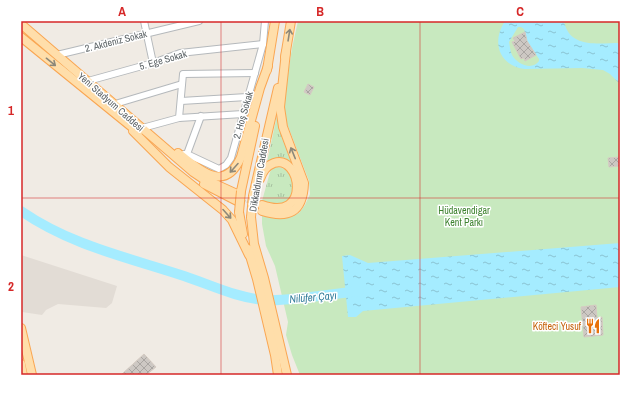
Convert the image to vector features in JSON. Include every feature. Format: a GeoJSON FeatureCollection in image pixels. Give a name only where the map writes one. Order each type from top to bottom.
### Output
{"type":"FeatureCollection","features":[{"type":"Feature","properties":{"kind":"main road","name":"Dikkaldırım Caddesi"},"geometry":{"type":"LineString","coordinates":[[260,279],[249,255],[242,229],[238,196],[268,66],[274,21]]}},
{"type":"Feature","properties":{"kind":"main road","name":"Dikkaldırım Caddesi"},"geometry":{"type":"LineString","coordinates":[[287,375],[274,336],[260,279],[254,244],[252,217],[253,196],[286,52],[291,21]]}},
{"type":"Feature","properties":{"kind":"main road","name":"Yeni Stadyum Caddesi"},"geometry":{"type":"LineString","coordinates":[[21,24],[203,181]]}},
{"type":"Feature","properties":{"kind":"main road","name":"Yeni Stadyum Caddesi"},"geometry":{"type":"LineString","coordinates":[[21,37],[114,114],[139,132],[186,173],[203,181]]}},
{"type":"Feature","properties":{"kind":"main road"},"geometry":{"type":"LineString","coordinates":[[253,196],[264,169],[274,163],[280,162],[287,165],[294,173],[298,191],[295,199],[288,206],[281,208],[262,208],[280,215],[288,214],[295,209],[301,201],[304,193],[304,183],[284,127],[280,107],[286,52]]}},
{"type":"Feature","properties":{"kind":"main road"},"geometry":{"type":"LineString","coordinates":[[115,104],[184,154],[205,174],[219,177],[232,172],[238,165],[260,88],[268,66]]}},
{"type":"Feature","properties":{"kind":"main road"},"geometry":{"type":"LineString","coordinates":[[114,114],[169,167],[223,210],[232,220],[249,255]]}},
{"type":"Feature","properties":{"kind":"main road"},"geometry":{"type":"LineString","coordinates":[[203,181],[238,196]]}},
{"type":"Feature","properties":{"kind":"main road"},"geometry":{"type":"LineString","coordinates":[[21,328],[32,375]]}},
{"type":"Feature","properties":{"kind":"main road","name":"Dikkaldırım Caddesi"},"geometry":{"type":"LineString","coordinates":[[274,336],[277,375]]}},
{"type":"Feature","properties":{"kind":"main road"},"geometry":{"type":"LineString","coordinates":[[21,364],[23,375]]}},
{"type":"Feature","properties":{"kind":"street"},"geometry":{"type":"LineString","coordinates":[[144,21],[153,63]]}},
{"type":"Feature","properties":{"kind":"street","name":"2. Akdeniz Sokak"},"geometry":{"type":"LineString","coordinates":[[57,55],[199,21]]}},
{"type":"Feature","properties":{"kind":"street","name":"2. Hoş Sokak"},"geometry":{"type":"LineString","coordinates":[[184,154],[219,169],[226,165],[231,158],[263,44],[265,21]]}},
{"type":"Feature","properties":{"kind":"street","name":"5. Ege Sokak"},"geometry":{"type":"LineString","coordinates":[[88,81],[153,63],[180,53],[263,44]]}},
{"type":"Feature","properties":{"kind":"street"},"geometry":{"type":"LineString","coordinates":[[179,118],[183,74],[255,72]]}},
{"type":"Feature","properties":{"kind":"street"},"geometry":{"type":"LineString","coordinates":[[115,104],[182,84]]}},
{"type":"Feature","properties":{"kind":"street"},"geometry":{"type":"LineString","coordinates":[[181,101],[247,97]]}},
{"type":"Feature","properties":{"kind":"street"},"geometry":{"type":"LineString","coordinates":[[146,127],[179,118],[243,114]]}},
{"type":"Feature","properties":{"kind":"street"},"geometry":{"type":"LineString","coordinates":[[184,154],[201,116]]}},
{"type":"Feature","properties":{"kind":"street"},"geometry":{"type":"LineString","coordinates":[[283,360],[292,375]]}},
{"type":"Feature","properties":{"kind":"shaded area"},"geometry":{"type":"Polygon","coordinates":[[[21,255],[117,286],[112,303],[106,308],[58,304],[46,310],[42,315],[22,312],[21,255]]]}},
{"type":"Feature","properties":{"kind":"green space","name":"Hüdavendigar Kent Parkı"},"geometry":{"type":"Polygon","coordinates":[[[298,21],[620,21],[620,375],[300,375],[286,335],[288,322],[275,266],[266,246],[262,224],[262,215],[281,219],[299,213],[310,194],[309,181],[286,121],[283,106],[292,48],[298,21]]]}},
{"type":"Feature","properties":{"kind":"green space"},"geometry":{"type":"Polygon","coordinates":[[[278,111],[297,170],[267,162],[278,111]]]}},
{"type":"Feature","properties":{"kind":"green space"},"geometry":{"type":"Polygon","coordinates":[[[277,167],[284,169],[289,173],[294,186],[290,199],[285,203],[278,205],[262,201],[270,172],[273,168],[277,167]]]}},
{"type":"Feature","properties":{"kind":"water"},"geometry":{"type":"Polygon","coordinates":[[[505,21],[564,21],[567,30],[578,40],[594,43],[620,43],[620,84],[610,74],[603,70],[582,68],[525,69],[516,67],[509,63],[500,52],[498,45],[501,29],[505,21]],[[518,27],[509,42],[511,52],[517,61],[525,65],[533,66],[539,61],[539,59],[527,41],[524,29],[518,27]]]}},
{"type":"Feature","properties":{"kind":"water"},"geometry":{"type":"Polygon","coordinates":[[[620,243],[620,287],[363,311],[356,317],[348,317],[342,256],[350,255],[368,263],[620,243]]]}},
{"type":"Feature","properties":{"kind":"building"},"geometry":{"type":"Polygon","coordinates":[[[525,32],[527,41],[536,55],[525,61],[524,58],[521,59],[512,42],[515,41],[513,38],[525,32]]]}},
{"type":"Feature","properties":{"kind":"building"},"geometry":{"type":"Polygon","coordinates":[[[308,84],[314,87],[310,95],[304,92],[308,84]]]}},
{"type":"Feature","properties":{"kind":"building"},"geometry":{"type":"Polygon","coordinates":[[[620,157],[620,166],[609,167],[608,158],[620,157]]]}},
{"type":"Feature","properties":{"kind":"building","name":"Köfteci Yusuf"},"geometry":{"type":"Polygon","coordinates":[[[596,305],[597,318],[602,317],[603,335],[584,337],[581,307],[596,305]]]}},
{"type":"Feature","properties":{"kind":"building"},"geometry":{"type":"Polygon","coordinates":[[[144,354],[156,367],[146,375],[121,375],[144,354]]]}},
{"type":"Feature","properties":{"kind":"waterway","name":"Nilüfer Çayı"},"geometry":{"type":"LineString","coordinates":[[21,211],[60,233],[100,250],[184,276],[244,297],[277,300],[359,291]]}},
{"type":"Feature","properties":{"kind":"tunnel"},"geometry":{"type":"LineString","coordinates":[[237,194],[262,205]]}},
{"type":"Feature","properties":{"kind":"tunnel"},"geometry":{"type":"LineString","coordinates":[[237,201],[262,211]]}},
{"type":"Feature","properties":{"kind":"place","name":"Köfteci Yusuf"},"geometry":{"type":"Point","coordinates":[593,326]}}]}
